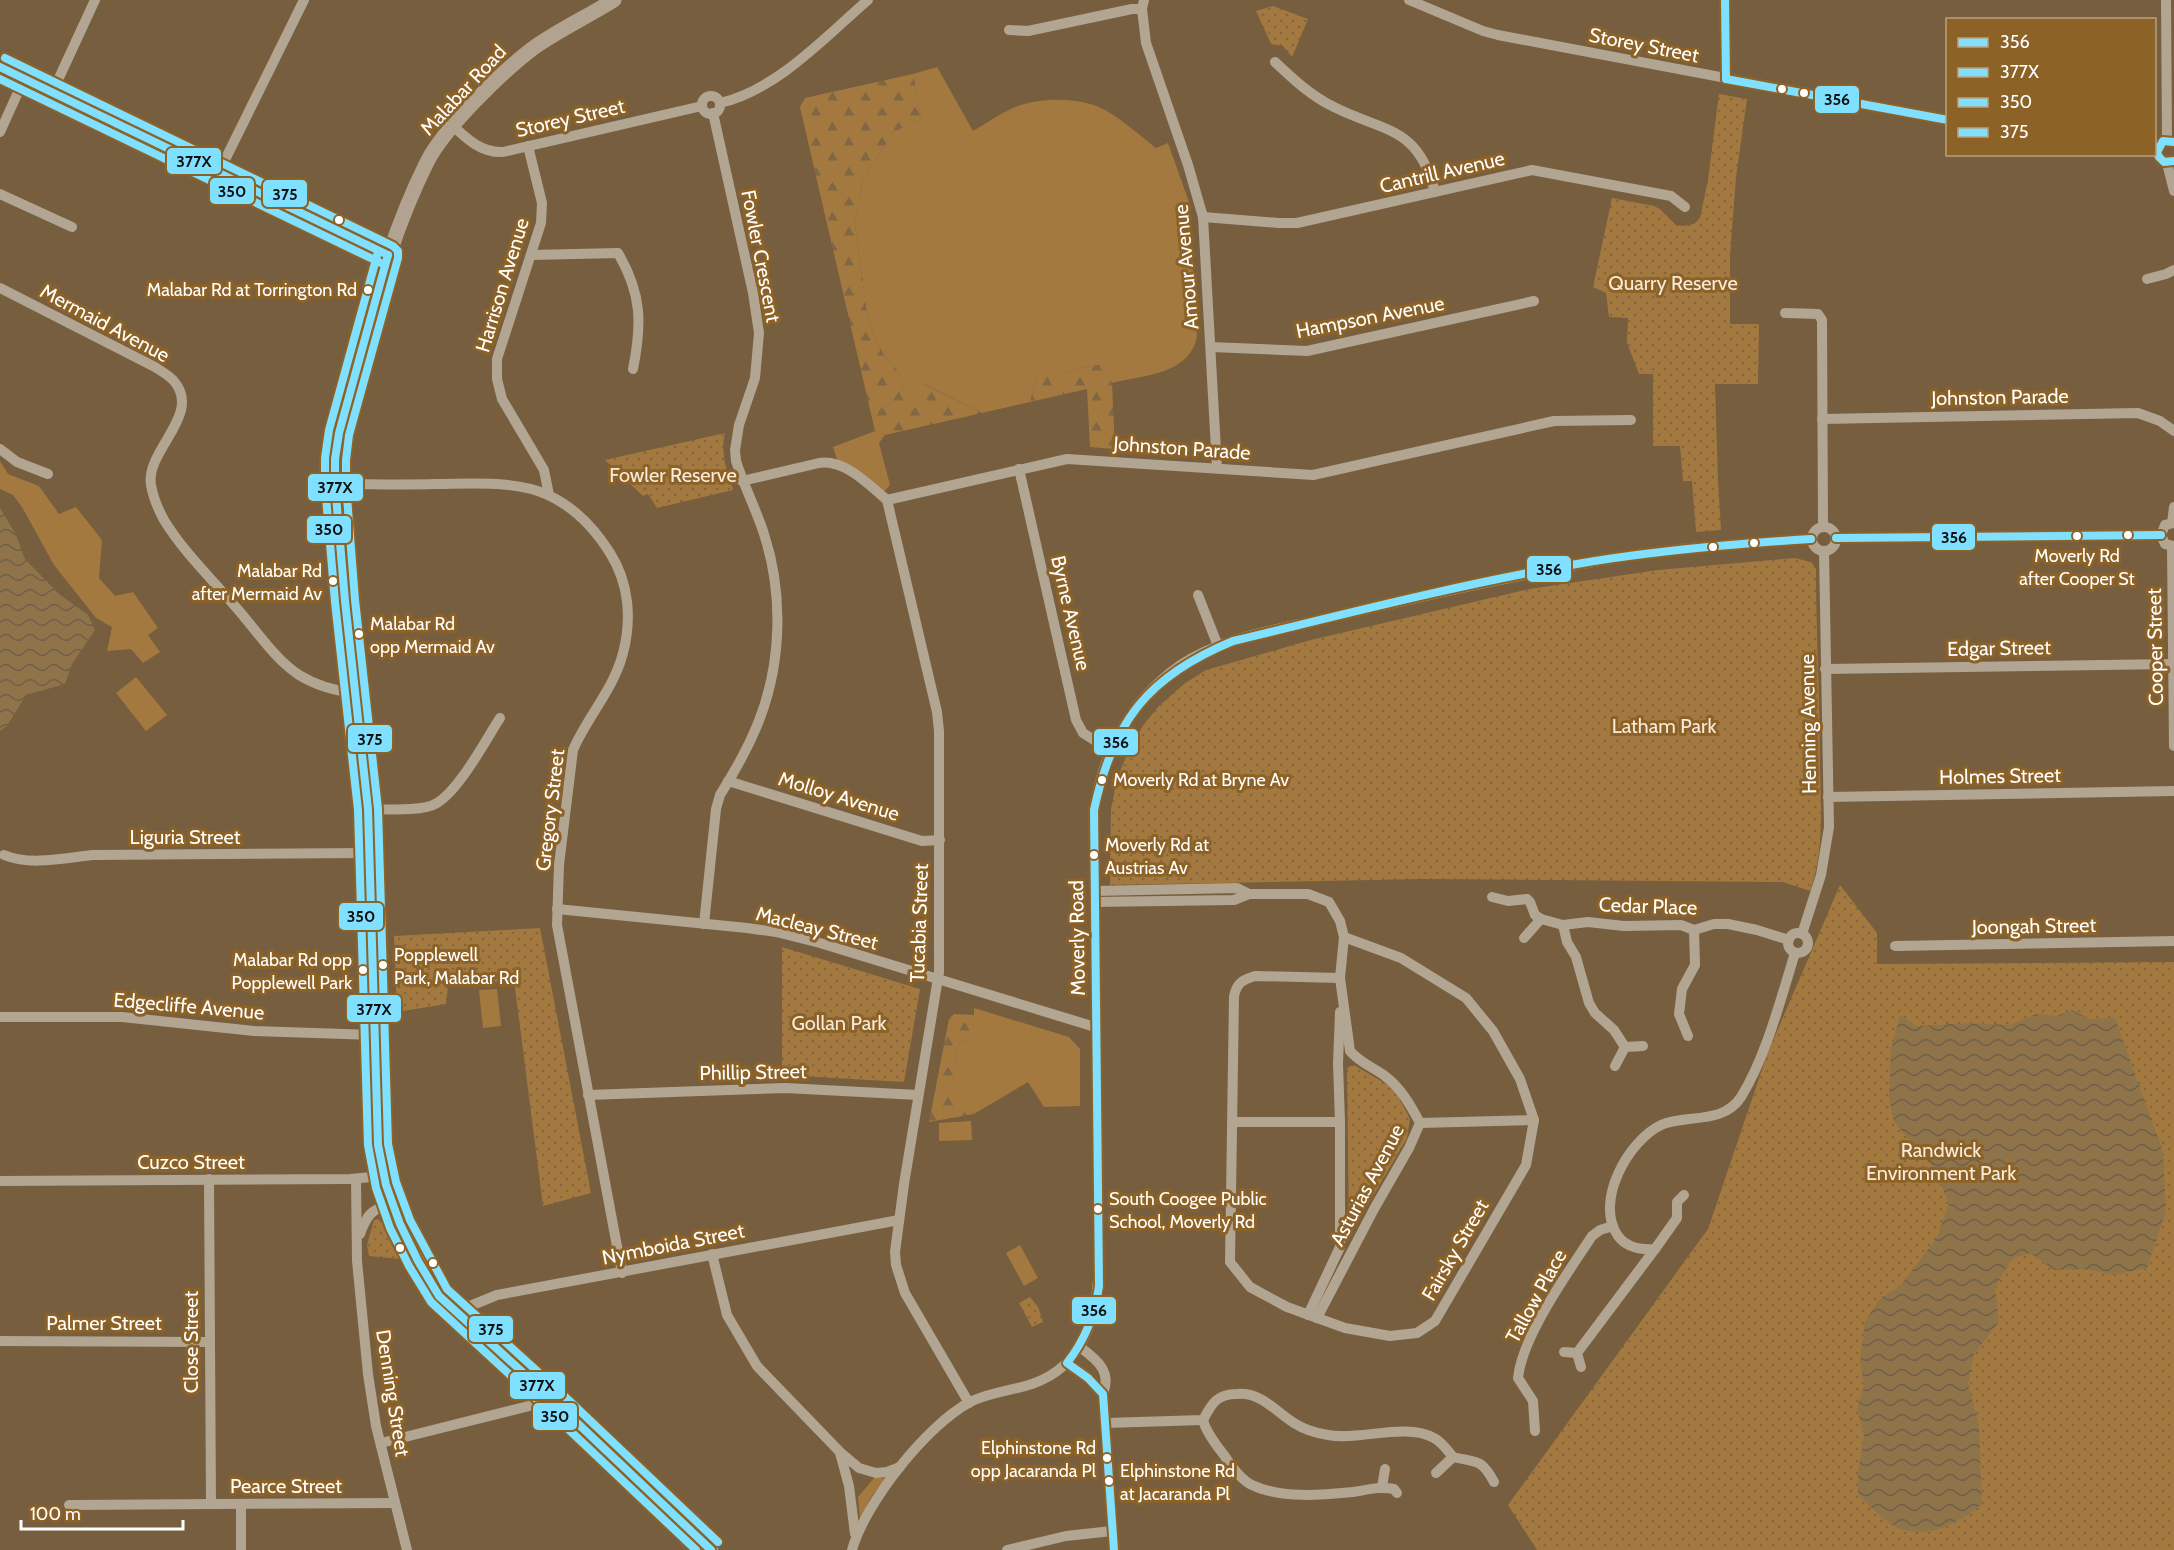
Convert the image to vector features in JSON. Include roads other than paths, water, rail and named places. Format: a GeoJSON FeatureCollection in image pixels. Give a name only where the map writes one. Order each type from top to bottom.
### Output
{"type":"FeatureCollection","features":[{"type":"Feature","properties":{"kind":"main road","name":"Malabar Road"},"geometry":{"type":"LineString","coordinates":[[607,2],[533,49],[490,86],[453,126],[428,161],[388,255],[339,434],[335,459],[335,484],[368,809],[378,1145],[383,1176],[391,1202],[439,1296],[711,1550]]}},
{"type":"Feature","properties":{"kind":"street"},"geometry":{"type":"LineString","coordinates":[[218,174],[304,0]]}},
{"type":"Feature","properties":{"kind":"street"},"geometry":{"type":"LineString","coordinates":[[720,103],[746,94],[780,75],[868,0]]}},
{"type":"Feature","properties":{"kind":"street","name":"Storey Street"},"geometry":{"type":"LineString","coordinates":[[1409,0],[1498,35],[1946,120]]}},
{"type":"Feature","properties":{"kind":"street"},"geometry":{"type":"LineString","coordinates":[[1725,0],[1726,79]]}},
{"type":"Feature","properties":{"kind":"street"},"geometry":{"type":"LineString","coordinates":[[2166,0],[2170,141],[2160,143],[2156,152],[2159,158],[2170,162],[2174,191]]}},
{"type":"Feature","properties":{"kind":"street"},"geometry":{"type":"LineString","coordinates":[[52,93],[93,1]]}},
{"type":"Feature","properties":{"kind":"street"},"geometry":{"type":"LineString","coordinates":[[1009,30],[1028,31],[1143,5]]}},
{"type":"Feature","properties":{"kind":"street","name":"Amour Avenue"},"geometry":{"type":"LineString","coordinates":[[1143,5],[1146,43],[1188,165],[1203,217],[1217,468]]}},
{"type":"Feature","properties":{"kind":"street"},"geometry":{"type":"LineString","coordinates":[[1275,62],[1307,91],[1334,107],[1384,128],[1410,142],[1424,158],[1435,192]]}},
{"type":"Feature","properties":{"kind":"street"},"geometry":{"type":"LineString","coordinates":[[0,68],[388,255]]}},
{"type":"Feature","properties":{"kind":"street"},"geometry":{"type":"LineString","coordinates":[[0,132],[24,79]]}},
{"type":"Feature","properties":{"kind":"street"},"geometry":{"type":"LineString","coordinates":[[710,96],[715,97],[720,103],[718,111],[713,113],[705,111],[702,106],[705,98],[710,96]]}},
{"type":"Feature","properties":{"kind":"street","name":"Storey Street"},"geometry":{"type":"LineString","coordinates":[[453,126],[472,143],[491,152],[503,152],[702,106]]}},
{"type":"Feature","properties":{"kind":"street","name":"Fowler Crescent"},"geometry":{"type":"LineString","coordinates":[[704,924],[716,809],[720,795],[760,718],[768,694],[778,619],[771,559],[764,532],[736,461],[735,450],[739,425],[755,378],[759,333],[753,293],[713,113]]}},
{"type":"Feature","properties":{"kind":"street","name":"Harrison Avenue"},"geometry":{"type":"LineString","coordinates":[[528,146],[543,212],[501,343],[496,369],[498,389],[502,399],[544,470],[549,495]]}},
{"type":"Feature","properties":{"kind":"street","name":"Cantrill Avenue"},"geometry":{"type":"LineString","coordinates":[[1203,217],[1297,223],[1532,170],[1671,196],[1685,207]]}},
{"type":"Feature","properties":{"kind":"street"},"geometry":{"type":"LineString","coordinates":[[0,194],[72,227]]}},
{"type":"Feature","properties":{"kind":"street"},"geometry":{"type":"LineString","coordinates":[[531,255],[621,248],[640,316],[633,369]]}},
{"type":"Feature","properties":{"kind":"street"},"geometry":{"type":"LineString","coordinates":[[2147,279],[2174,270]]}},
{"type":"Feature","properties":{"kind":"street","name":"Mermaid Avenue"},"geometry":{"type":"LineString","coordinates":[[0,288],[155,367],[174,381],[181,394],[182,412],[153,467],[150,483],[154,499],[164,519],[180,542],[287,666],[301,676],[329,689],[355,693]]}},
{"type":"Feature","properties":{"kind":"street","name":"Hampson Avenue"},"geometry":{"type":"LineString","coordinates":[[1210,347],[1307,351],[1534,301]]}},
{"type":"Feature","properties":{"kind":"street"},"geometry":{"type":"LineString","coordinates":[[1785,313],[1818,314],[1821,317],[1823,526]]}},
{"type":"Feature","properties":{"kind":"street","name":"Johnston Parade"},"geometry":{"type":"LineString","coordinates":[[1822,419],[2138,414],[2160,421],[2174,432]]}},
{"type":"Feature","properties":{"kind":"street","name":"Johnston Parade"},"geometry":{"type":"LineString","coordinates":[[887,500],[1067,459],[1314,475],[1554,421],[1632,420]]}},
{"type":"Feature","properties":{"kind":"street"},"geometry":{"type":"LineString","coordinates":[[0,448],[17,462],[48,474]]}},
{"type":"Feature","properties":{"kind":"street"},"geometry":{"type":"LineString","coordinates":[[742,481],[832,462],[846,468],[887,500]]}},
{"type":"Feature","properties":{"kind":"street","name":"Byrne Avenue"},"geometry":{"type":"LineString","coordinates":[[1019,469],[1076,720],[1083,733],[1110,750]]}},
{"type":"Feature","properties":{"kind":"street","name":"Gregory Street"},"geometry":{"type":"LineString","coordinates":[[335,484],[487,484],[527,489],[549,495],[578,514],[602,540],[621,575],[626,592],[628,615],[622,656],[615,676],[579,734],[573,750],[559,865],[557,925],[622,1273]]}},
{"type":"Feature","properties":{"kind":"street","name":"Tucabia Street"},"geometry":{"type":"LineString","coordinates":[[887,500],[937,712],[940,840],[938,979],[899,1220],[895,1252],[896,1265],[904,1293],[969,1403]]}},
{"type":"Feature","properties":{"kind":"street"},"geometry":{"type":"LineString","coordinates":[[2173,547],[2165,544],[2161,535],[2165,525],[2173,523],[2174,507]]}},
{"type":"Feature","properties":{"kind":"street"},"geometry":{"type":"LineString","coordinates":[[1823,526],[1833,531],[1836,538],[1834,546],[1824,551],[1814,546],[1811,539],[1816,529],[1823,526]]}},
{"type":"Feature","properties":{"kind":"street"},"geometry":{"type":"LineString","coordinates":[[1836,538],[2161,535]]}},
{"type":"Feature","properties":{"kind":"street","name":"Moverly Road"},"geometry":{"type":"LineString","coordinates":[[853,1545],[872,1504],[901,1467],[942,1422],[969,1403],[1043,1380],[1067,1363],[1080,1347],[1094,1316],[1099,1286],[1094,810],[1110,750],[1123,725],[1149,693],[1179,666],[1218,646],[1240,639],[1526,574],[1659,552],[1811,539]]}},
{"type":"Feature","properties":{"kind":"street","name":"Cooper Street"},"geometry":{"type":"LineString","coordinates":[[2173,547],[2174,746]]}},
{"type":"Feature","properties":{"kind":"street","name":"Henning Avenue"},"geometry":{"type":"LineString","coordinates":[[1802,934],[1816,894],[1826,854],[1829,827],[1824,551]]}},
{"type":"Feature","properties":{"kind":"street"},"geometry":{"type":"LineString","coordinates":[[1198,595],[1218,646]]}},
{"type":"Feature","properties":{"kind":"street","name":"Edgar Street"},"geometry":{"type":"LineString","coordinates":[[1825,669],[2174,664]]}},
{"type":"Feature","properties":{"kind":"street"},"geometry":{"type":"LineString","coordinates":[[368,809],[436,804],[457,784],[500,718]]}},
{"type":"Feature","properties":{"kind":"street","name":"Molloy Avenue"},"geometry":{"type":"LineString","coordinates":[[728,781],[922,841],[940,840]]}},
{"type":"Feature","properties":{"kind":"street","name":"Holmes Street"},"geometry":{"type":"LineString","coordinates":[[1828,797],[2174,791]]}},
{"type":"Feature","properties":{"kind":"street","name":"Liguria Street"},"geometry":{"type":"LineString","coordinates":[[4,855],[14,859],[51,859],[93,855],[368,853]]}},
{"type":"Feature","properties":{"kind":"street","name":"Asturias Avenue"},"geometry":{"type":"LineString","coordinates":[[1094,897],[1234,900],[1249,894],[1308,894],[1329,902],[1340,921],[1344,937],[1340,981],[1338,1064],[1340,1247],[1312,1316]]}},
{"type":"Feature","properties":{"kind":"street"},"geometry":{"type":"LineString","coordinates":[[1492,897],[1508,901],[1527,899],[1530,902],[1535,915],[1540,919],[1524,938]]}},
{"type":"Feature","properties":{"kind":"street","name":"Macleay Street"},"geometry":{"type":"LineString","coordinates":[[557,909],[784,934],[1095,1027]]}},
{"type":"Feature","properties":{"kind":"street","name":"Cedar Place"},"geometry":{"type":"LineString","coordinates":[[1540,919],[1563,925],[1588,922],[1624,926],[1681,924],[1694,930],[1714,924],[1728,924],[1789,939]]}},
{"type":"Feature","properties":{"kind":"street"},"geometry":{"type":"LineString","coordinates":[[1563,925],[1567,942],[1576,957],[1589,1003],[1595,1013],[1614,1030],[1625,1047]]}},
{"type":"Feature","properties":{"kind":"street"},"geometry":{"type":"LineString","coordinates":[[1688,1036],[1679,1014],[1682,989],[1695,965],[1694,930]]}},
{"type":"Feature","properties":{"kind":"street"},"geometry":{"type":"LineString","coordinates":[[1795,934],[1802,934],[1808,939],[1808,947],[1803,952],[1795,952],[1789,947],[1789,939],[1795,934]]}},
{"type":"Feature","properties":{"kind":"street","name":"Fairsky Street"},"geometry":{"type":"LineString","coordinates":[[1340,981],[1255,976],[1243,980],[1236,987],[1234,996],[1230,1262],[1250,1287],[1287,1307],[1345,1328],[1385,1336],[1417,1333],[1435,1321],[1526,1165],[1534,1120],[1518,1074],[1493,1030],[1466,998],[1401,958],[1344,937]]}},
{"type":"Feature","properties":{"kind":"street","name":"Joongah Street"},"geometry":{"type":"LineString","coordinates":[[1895,946],[2174,941]]}},
{"type":"Feature","properties":{"kind":"street"},"geometry":{"type":"LineString","coordinates":[[1655,1249],[1642,1250],[1629,1245],[1620,1238],[1613,1226],[1609,1206],[1610,1196],[1624,1163],[1650,1131],[1665,1124],[1722,1112],[1734,1105],[1741,1097],[1766,1045],[1795,952]]}},
{"type":"Feature","properties":{"kind":"street","name":"Asturias Avenue"},"geometry":{"type":"LineString","coordinates":[[1312,1316],[1409,1148],[1420,1123],[1408,1099],[1386,1077],[1357,1060],[1350,1051],[1340,981]]}},
{"type":"Feature","properties":{"kind":"street","name":"Edgecliffe Avenue"},"geometry":{"type":"LineString","coordinates":[[0,1017],[122,1017],[254,1031],[374,1035]]}},
{"type":"Feature","properties":{"kind":"street"},"geometry":{"type":"LineString","coordinates":[[1625,1047],[1643,1046]]}},
{"type":"Feature","properties":{"kind":"street"},"geometry":{"type":"LineString","coordinates":[[1615,1066],[1625,1047]]}},
{"type":"Feature","properties":{"kind":"street","name":"Phillip Street"},"geometry":{"type":"LineString","coordinates":[[588,1095],[786,1088],[918,1095]]}},
{"type":"Feature","properties":{"kind":"street"},"geometry":{"type":"LineString","coordinates":[[1420,1123],[1534,1120]]}},
{"type":"Feature","properties":{"kind":"street"},"geometry":{"type":"LineString","coordinates":[[1233,1122],[1340,1122]]}},
{"type":"Feature","properties":{"kind":"street","name":"Cuzco Street"},"geometry":{"type":"LineString","coordinates":[[0,1181],[356,1179],[383,1176]]}},
{"type":"Feature","properties":{"kind":"street","name":"Close Street"},"geometry":{"type":"LineString","coordinates":[[209,1179],[211,1504]]}},
{"type":"Feature","properties":{"kind":"street","name":"Denning Street"},"geometry":{"type":"LineString","coordinates":[[356,1179],[357,1261],[368,1374],[381,1443],[407,1550]]}},
{"type":"Feature","properties":{"kind":"street"},"geometry":{"type":"LineString","coordinates":[[1577,1353],[1677,1218],[1680,1198],[1666,1197]]}},
{"type":"Feature","properties":{"kind":"street","name":"Denning Street"},"geometry":{"type":"LineString","coordinates":[[358,1240],[364,1220],[369,1214],[391,1202]]}},
{"type":"Feature","properties":{"kind":"street","name":"Nymboida Street"},"geometry":{"type":"LineString","coordinates":[[460,1316],[470,1306],[497,1294],[622,1273],[899,1220]]}},
{"type":"Feature","properties":{"kind":"street","name":"Tallow Place"},"geometry":{"type":"LineString","coordinates":[[1536,1431],[1533,1401],[1518,1378],[1523,1353],[1547,1308],[1592,1236],[1600,1230],[1613,1226]]}},
{"type":"Feature","properties":{"kind":"street"},"geometry":{"type":"LineString","coordinates":[[712,1254],[728,1315],[757,1366],[840,1452],[859,1468],[867,1471],[887,1472],[901,1467]]}},
{"type":"Feature","properties":{"kind":"street","name":"Palmer Street"},"geometry":{"type":"LineString","coordinates":[[0,1341],[209,1342]]}},
{"type":"Feature","properties":{"kind":"street"},"geometry":{"type":"LineString","coordinates":[[1080,1347],[1097,1361],[1104,1372],[1107,1384],[1103,1394],[1114,1550]]}},
{"type":"Feature","properties":{"kind":"street"},"geometry":{"type":"LineString","coordinates":[[1564,1352],[1577,1353]]}},
{"type":"Feature","properties":{"kind":"street"},"geometry":{"type":"LineString","coordinates":[[1577,1353],[1581,1367]]}},
{"type":"Feature","properties":{"kind":"street"},"geometry":{"type":"LineString","coordinates":[[1067,1363],[1089,1378],[1103,1394]]}},
{"type":"Feature","properties":{"kind":"street"},"geometry":{"type":"LineString","coordinates":[[1397,1493],[1394,1489],[1382,1487],[1335,1494],[1280,1493],[1252,1485],[1242,1478],[1225,1458],[1203,1420],[1219,1397],[1237,1394],[1251,1395],[1265,1401],[1308,1431],[1340,1437],[1409,1432],[1432,1437],[1453,1457],[1478,1462],[1486,1467],[1494,1482]]}},
{"type":"Feature","properties":{"kind":"street"},"geometry":{"type":"LineString","coordinates":[[381,1443],[553,1400]]}},
{"type":"Feature","properties":{"kind":"street"},"geometry":{"type":"LineString","coordinates":[[1105,1423],[1203,1420]]}},
{"type":"Feature","properties":{"kind":"street"},"geometry":{"type":"LineString","coordinates":[[840,1452],[852,1502],[853,1545]]}},
{"type":"Feature","properties":{"kind":"street"},"geometry":{"type":"LineString","coordinates":[[1436,1473],[1453,1457]]}},
{"type":"Feature","properties":{"kind":"street"},"geometry":{"type":"LineString","coordinates":[[1382,1487],[1385,1469]]}},
{"type":"Feature","properties":{"kind":"street","name":"Pearce Street"},"geometry":{"type":"LineString","coordinates":[[69,1505],[395,1503]]}},
{"type":"Feature","properties":{"kind":"street"},"geometry":{"type":"LineString","coordinates":[[241,1504],[241,1550]]}},
{"type":"Feature","properties":{"kind":"street"},"geometry":{"type":"LineString","coordinates":[[1007,1550],[1066,1536],[1112,1531]]}},
{"type":"Feature","properties":{"kind":"water"},"geometry":{"type":"Polygon","coordinates":[[[0,508],[16,535],[25,559],[59,594],[88,615],[95,630],[72,664],[65,684],[26,695],[7,726],[0,731],[0,508]]]}},
{"type":"Feature","properties":{"kind":"water"},"geometry":{"type":"Polygon","coordinates":[[[2072,1010],[2089,1019],[2115,1018],[2163,1152],[2166,1211],[2147,1268],[2113,1275],[2086,1269],[2054,1270],[2030,1253],[2013,1258],[1995,1287],[1999,1322],[1974,1354],[1968,1384],[1979,1425],[1982,1504],[1955,1523],[1945,1527],[1924,1532],[1901,1529],[1884,1519],[1858,1494],[1858,1471],[1864,1436],[1857,1408],[1864,1386],[1860,1360],[1865,1322],[1879,1299],[1900,1286],[1936,1239],[1949,1204],[1934,1168],[1894,1122],[1889,1098],[1891,1049],[1900,1015],[1916,1026],[1971,1023],[2010,1025],[2036,1014],[2057,1016],[2072,1010]]]}},
{"type":"Feature","properties":{"kind":"place","name":"Malabar Rd at Torrington Rd"},"geometry":{"type":"Point","coordinates":[368,290]}},
{"type":"Feature","properties":{"kind":"place","name":"Moverly Rd after Cooper St"},"geometry":{"type":"Point","coordinates":[2077,536]}},
{"type":"Feature","properties":{"kind":"place","name":"Malabar Rd after Mermaid Av"},"geometry":{"type":"Point","coordinates":[333,581]}},
{"type":"Feature","properties":{"kind":"place","name":"Malabar Rd opp Mermaid Av"},"geometry":{"type":"Point","coordinates":[359,634]}},
{"type":"Feature","properties":{"kind":"place","name":"Moverly Rd at Bryne Av"},"geometry":{"type":"Point","coordinates":[1102,780]}},
{"type":"Feature","properties":{"kind":"place","name":"Moverly Rd at Austrias Av"},"geometry":{"type":"Point","coordinates":[1094,855]}},
{"type":"Feature","properties":{"kind":"place","name":"Popplewell Park, Malabar Rd"},"geometry":{"type":"Point","coordinates":[383,965]}},
{"type":"Feature","properties":{"kind":"place","name":"Malabar Rd opp Popplewell Park"},"geometry":{"type":"Point","coordinates":[363,970]}},
{"type":"Feature","properties":{"kind":"place","name":"South Coogee Public School, Moverly Rd"},"geometry":{"type":"Point","coordinates":[1098,1209]}},
{"type":"Feature","properties":{"kind":"place","name":"Elphinstone Rd opp Jacaranda Pl"},"geometry":{"type":"Point","coordinates":[1107,1458]}},
{"type":"Feature","properties":{"kind":"place","name":"Elphinstone Rd at Jacaranda Pl"},"geometry":{"type":"Point","coordinates":[1109,1481]}},
{"type":"Feature","properties":{"kind":"park label","name":"Quarry Reserve"},"geometry":{"type":"Point","coordinates":[1673,283]}},
{"type":"Feature","properties":{"kind":"park label","name":"Fowler Reserve"},"geometry":{"type":"Point","coordinates":[673,475]}},
{"type":"Feature","properties":{"kind":"park label","name":"Latham Park"},"geometry":{"type":"Point","coordinates":[1664,726]}},
{"type":"Feature","properties":{"kind":"park label","name":"Gollan Park"},"geometry":{"type":"Point","coordinates":[839,1023]}},
{"type":"Feature","properties":{"kind":"park label","name":"Randwick Environment Park"},"geometry":{"type":"Point","coordinates":[1941,1162]}}]}
